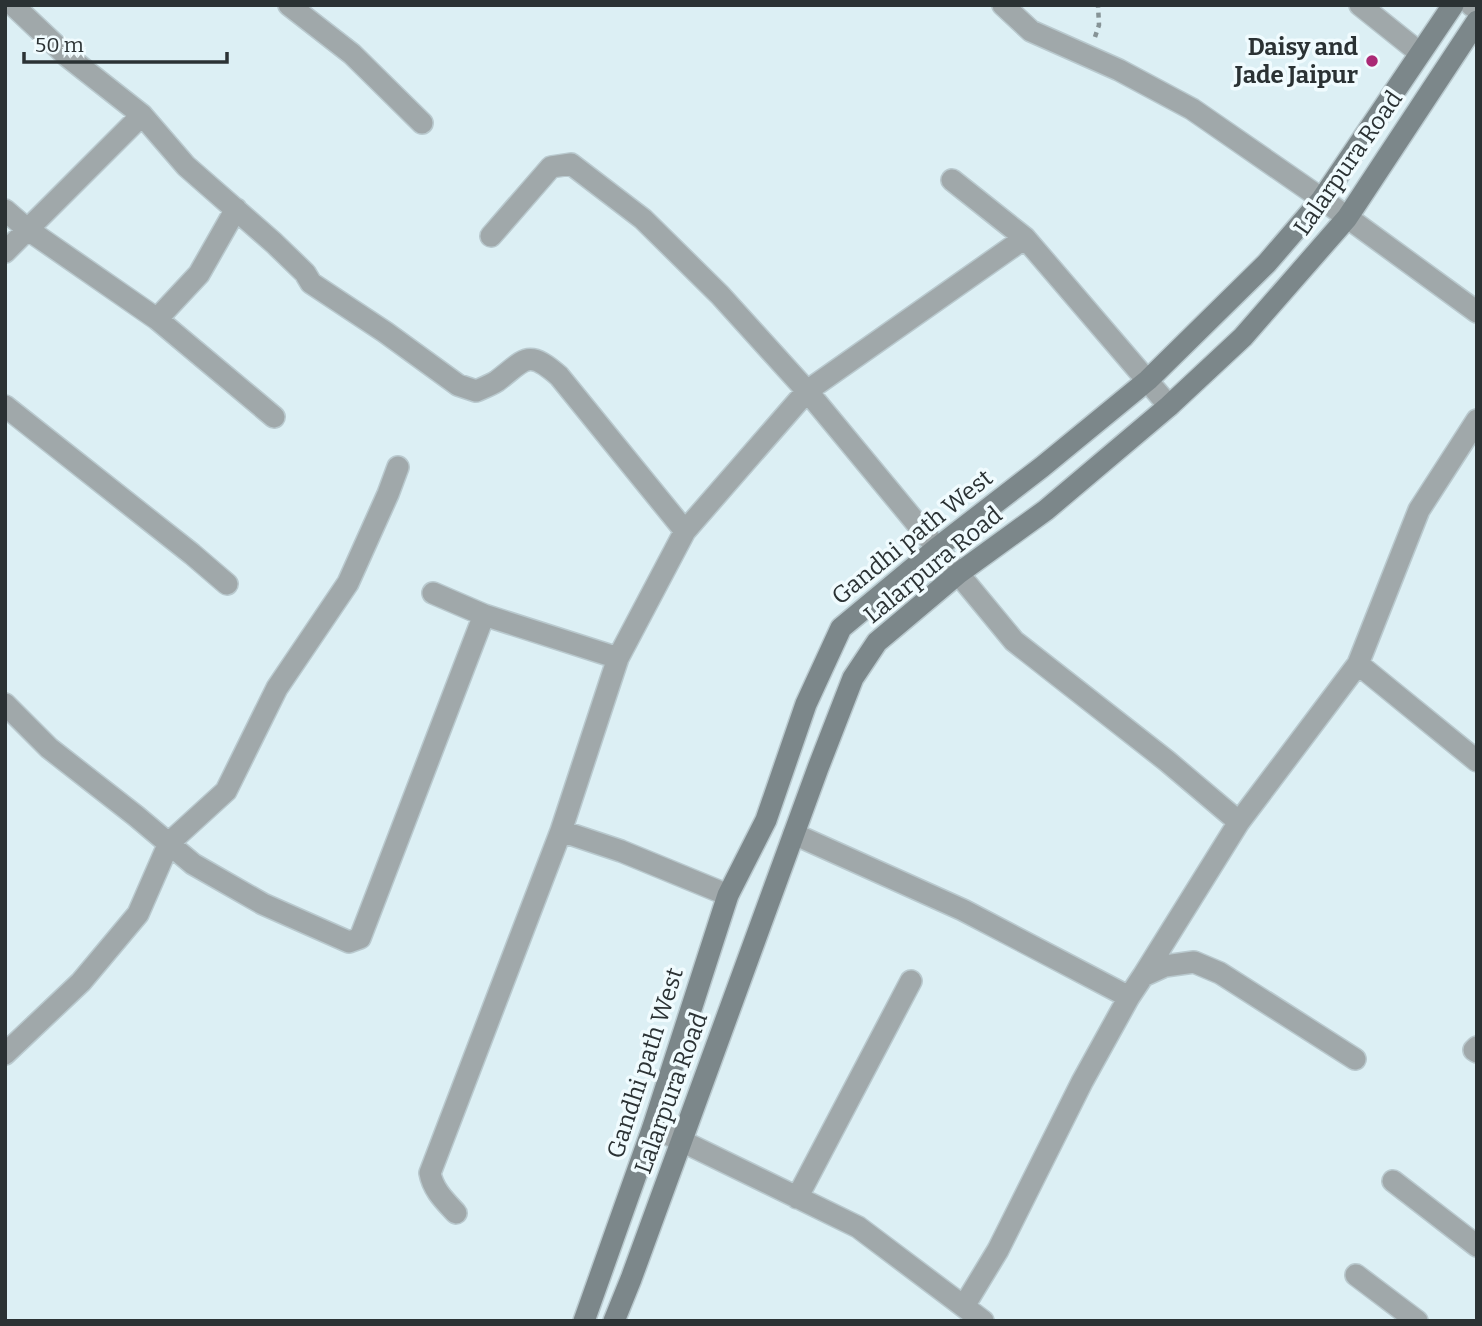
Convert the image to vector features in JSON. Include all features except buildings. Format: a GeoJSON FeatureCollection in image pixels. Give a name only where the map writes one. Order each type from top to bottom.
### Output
{"type":"FeatureCollection","features":[{"type":"Feature","properties":{"kind":"street"},"geometry":{"type":"LineString","coordinates":[[13,5],[68,56],[142,114],[186,166],[305,273],[312,283],[458,386],[476,391],[494,383],[518,363],[531,359],[545,364],[559,376],[685,531]]}},
{"type":"Feature","properties":{"kind":"street"},"geometry":{"type":"LineString","coordinates":[[289,5],[352,54],[422,123]]}},
{"type":"Feature","properties":{"kind":"street"},"geometry":{"type":"LineString","coordinates":[[1003,5],[1031,31],[1119,71],[1192,109],[1477,312]]}},
{"type":"Feature","properties":{"kind":"street"},"geometry":{"type":"LineString","coordinates":[[1360,5],[1420,53]]}},
{"type":"Feature","properties":{"kind":"street","name":"Gandhi path West"},"geometry":{"type":"LineString","coordinates":[[584,1321],[653,1127],[728,895],[766,820],[806,704],[841,628],[1148,380],[1267,263],[1322,200],[1453,5]]}},
{"type":"Feature","properties":{"kind":"street"},"geometry":{"type":"LineString","coordinates":[[1471,5],[1477,9]]}},
{"type":"Feature","properties":{"kind":"street","name":"Lalarpura Road"},"geometry":{"type":"LineString","coordinates":[[614,1321],[853,678],[877,642],[959,573],[1046,510],[1169,405],[1243,337],[1347,218],[1477,21]]}},
{"type":"Feature","properties":{"kind":"street"},"geometry":{"type":"LineString","coordinates":[[5,252],[142,114]]}},
{"type":"Feature","properties":{"kind":"street"},"geometry":{"type":"LineString","coordinates":[[491,236],[551,167],[571,164],[643,219],[720,295],[807,391],[1014,641],[1167,761],[1239,822]]}},
{"type":"Feature","properties":{"kind":"street"},"geometry":{"type":"LineString","coordinates":[[952,180],[1025,238],[1169,405]]}},
{"type":"Feature","properties":{"kind":"street"},"geometry":{"type":"LineString","coordinates":[[157,319],[199,274],[236,209]]}},
{"type":"Feature","properties":{"kind":"street"},"geometry":{"type":"LineString","coordinates":[[5,210],[27,229],[157,319],[274,417]]}},
{"type":"Feature","properties":{"kind":"street"},"geometry":{"type":"LineString","coordinates":[[456,1213],[443,1199],[432,1182],[430,1173],[561,831],[618,658],[685,531],[807,391],[1025,238]]}},
{"type":"Feature","properties":{"kind":"street"},"geometry":{"type":"LineString","coordinates":[[5,405],[226,584]]}},
{"type":"Feature","properties":{"kind":"street"},"geometry":{"type":"LineString","coordinates":[[964,1306],[998,1250],[1082,1082],[1129,997],[1239,822],[1358,664],[1419,510],[1477,421]]}},
{"type":"Feature","properties":{"kind":"street"},"geometry":{"type":"LineString","coordinates":[[5,1054],[81,982],[138,914],[169,843],[226,791],[278,688],[348,583],[398,467]]}},
{"type":"Feature","properties":{"kind":"street"},"geometry":{"type":"LineString","coordinates":[[433,593],[484,615],[618,658]]}},
{"type":"Feature","properties":{"kind":"street"},"geometry":{"type":"LineString","coordinates":[[5,704],[50,748],[193,864],[263,904],[349,942],[360,938],[484,615]]}},
{"type":"Feature","properties":{"kind":"street"},"geometry":{"type":"LineString","coordinates":[[1358,664],[1477,761]]}},
{"type":"Feature","properties":{"kind":"street"},"geometry":{"type":"LineString","coordinates":[[561,831],[621,851],[728,895]]}},
{"type":"Feature","properties":{"kind":"street"},"geometry":{"type":"LineString","coordinates":[[794,834],[963,910],[1129,997]]}},
{"type":"Feature","properties":{"kind":"street"},"geometry":{"type":"LineString","coordinates":[[1143,976],[1164,966],[1194,962],[1220,973],[1355,1059]]}},
{"type":"Feature","properties":{"kind":"street"},"geometry":{"type":"LineString","coordinates":[[797,1198],[911,981]]}},
{"type":"Feature","properties":{"kind":"street"},"geometry":{"type":"LineString","coordinates":[[1477,1047],[1474,1050],[1477,1052]]}},
{"type":"Feature","properties":{"kind":"street"},"geometry":{"type":"LineString","coordinates":[[653,1127],[858,1227],[983,1321]]}},
{"type":"Feature","properties":{"kind":"street"},"geometry":{"type":"LineString","coordinates":[[1393,1181],[1477,1246]]}},
{"type":"Feature","properties":{"kind":"street"},"geometry":{"type":"LineString","coordinates":[[1356,1275],[1417,1321]]}},
{"type":"Feature","properties":{"kind":"place","name":"Daisy and Jade Jaipur"},"geometry":{"type":"Point","coordinates":[1372,61]}}]}
